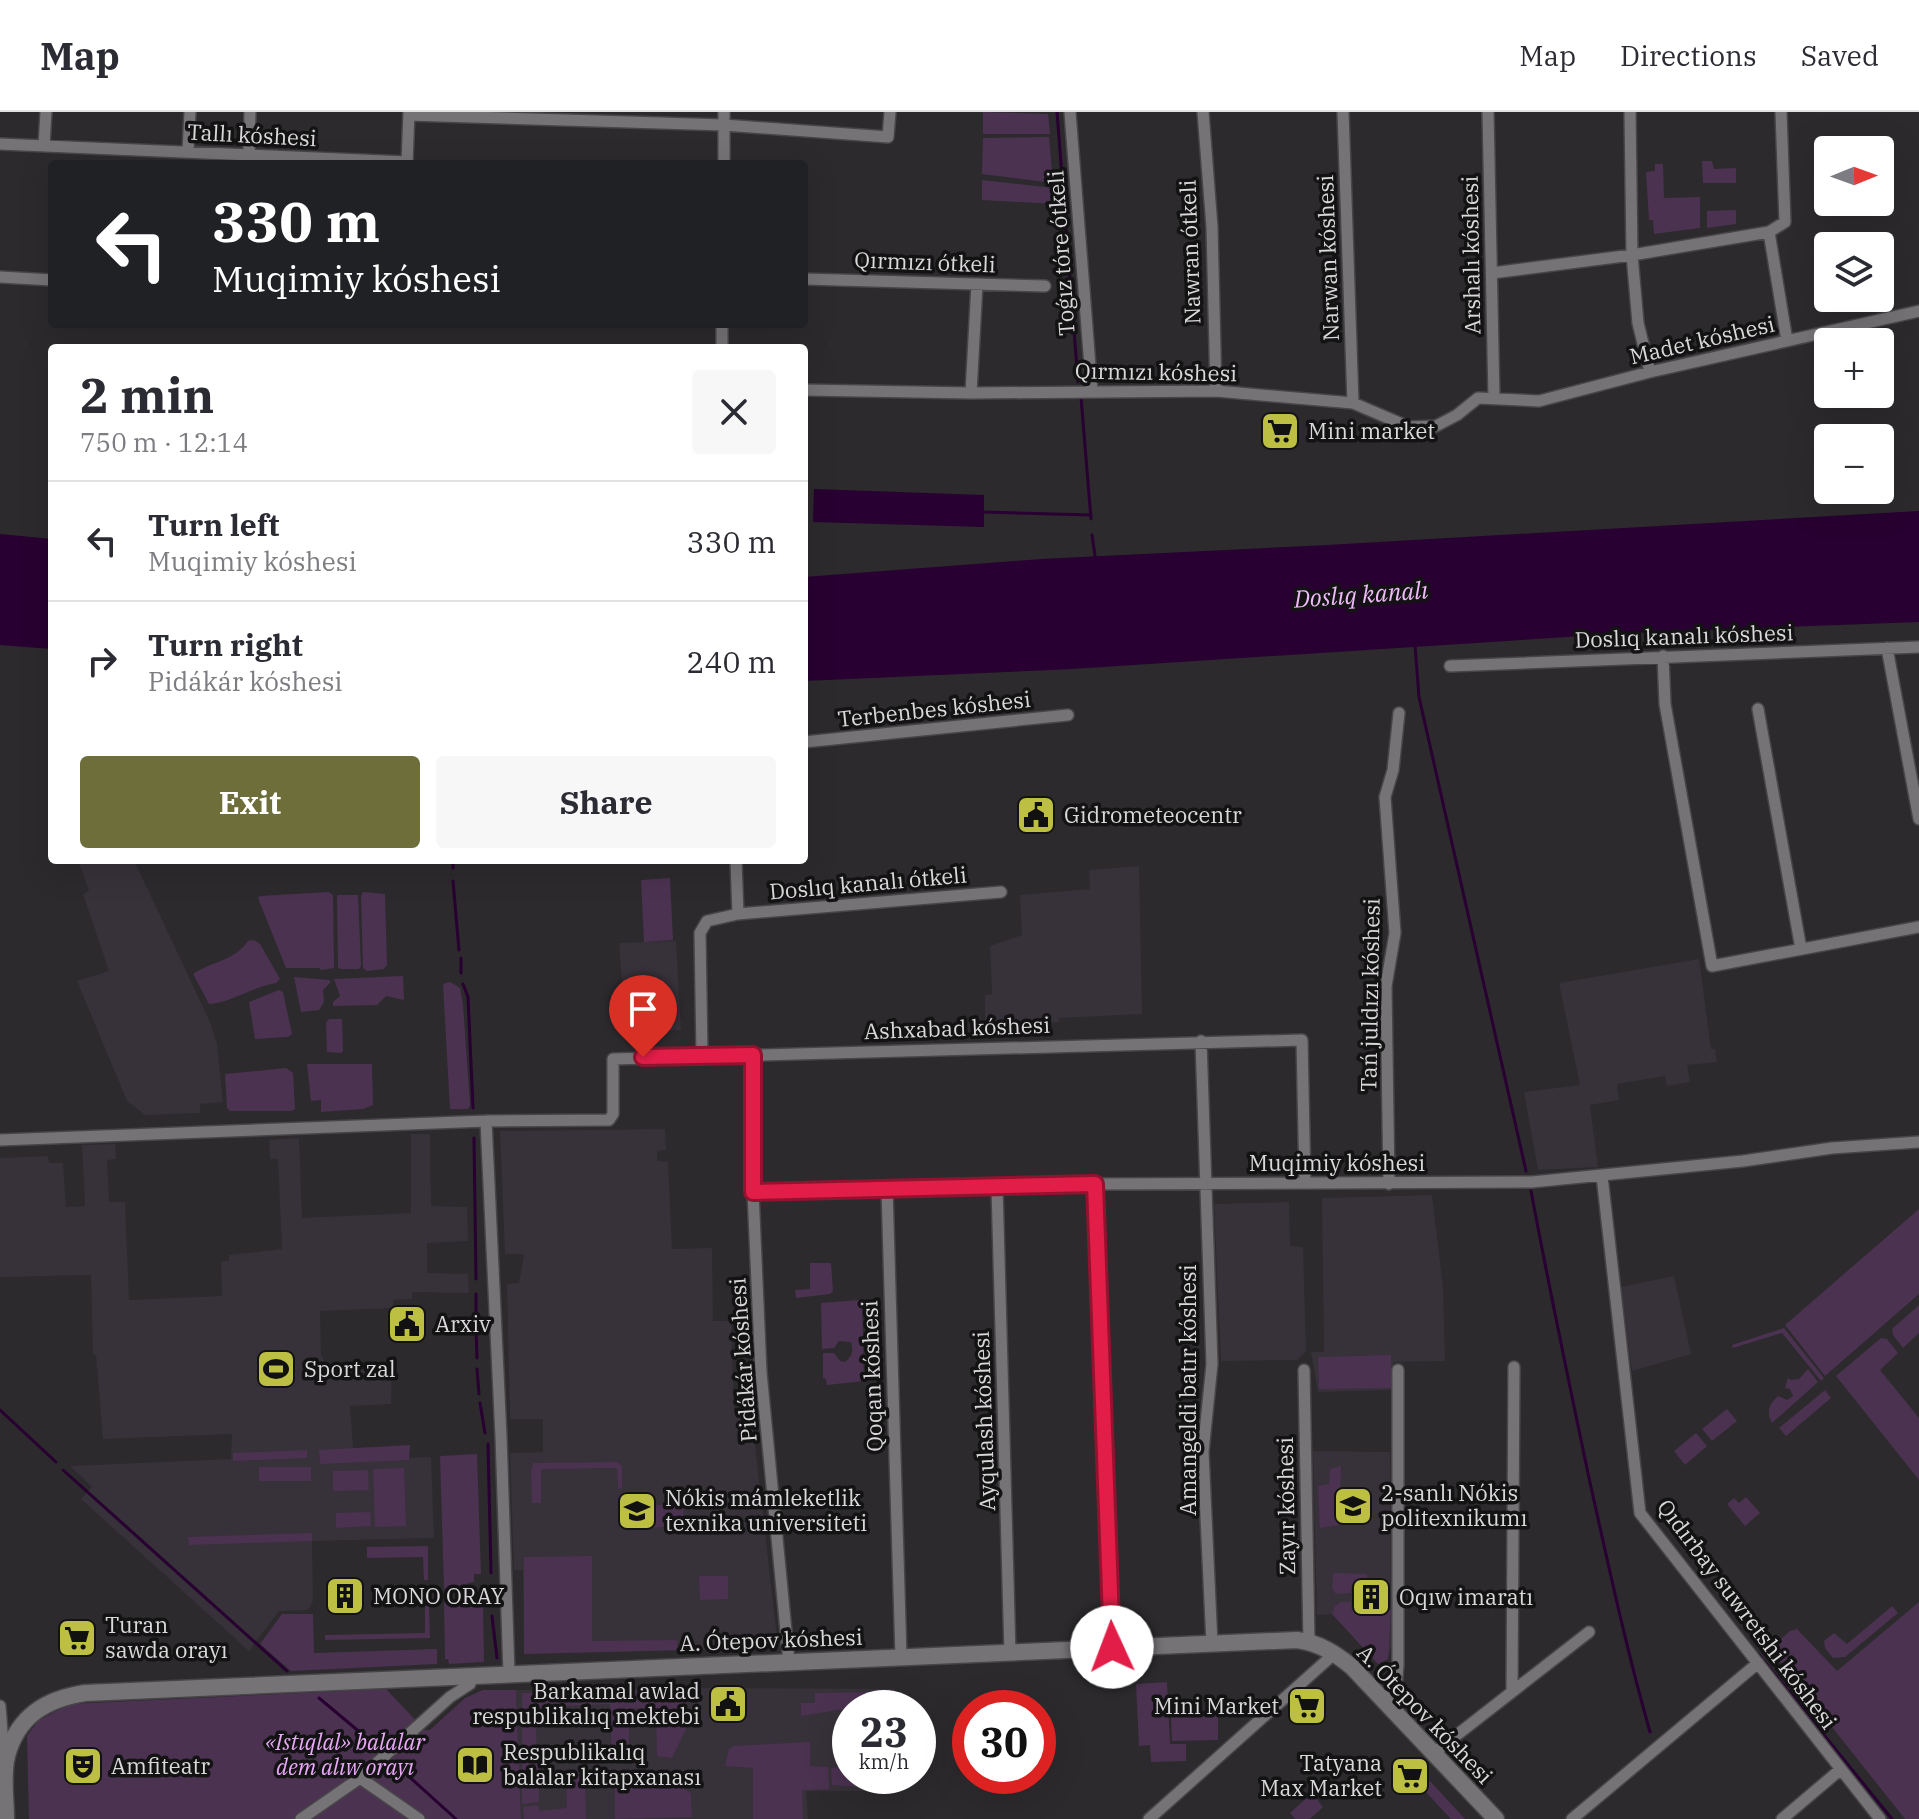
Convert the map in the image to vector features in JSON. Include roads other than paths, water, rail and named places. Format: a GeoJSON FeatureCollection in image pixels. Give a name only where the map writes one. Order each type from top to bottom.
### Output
{"type":"FeatureCollection","features":[{"type":"Feature","properties":{"kind":"main road","name":"A. Ótepov kóshesi"},"geometry":{"type":"LineString","coordinates":[[6,1819],[6,1764],[23,1725],[37,1710],[58,1698],[85,1693],[1297,1640],[1335,1653],[1435,1752],[1496,1819]]}},
{"type":"Feature","properties":{"kind":"street"},"geometry":{"type":"LineString","coordinates":[[44,146],[46,112]]}},
{"type":"Feature","properties":{"kind":"street"},"geometry":{"type":"LineString","coordinates":[[188,152],[190,112]]}},
{"type":"Feature","properties":{"kind":"street"},"geometry":{"type":"LineString","coordinates":[[249,155],[250,112]]}},
{"type":"Feature","properties":{"kind":"street"},"geometry":{"type":"LineString","coordinates":[[407,160],[409,113],[724,118],[888,137],[890,112]]}},
{"type":"Feature","properties":{"kind":"street","name":"Toǵız tóre ótkeli"},"geometry":{"type":"LineString","coordinates":[[1070,112],[1092,391]]}},
{"type":"Feature","properties":{"kind":"street","name":"Nawran ótkeli"},"geometry":{"type":"LineString","coordinates":[[1203,112],[1212,227],[1216,391]]}},
{"type":"Feature","properties":{"kind":"street","name":"Narwan kóshesi"},"geometry":{"type":"LineString","coordinates":[[1343,112],[1353,403]]}},
{"type":"Feature","properties":{"kind":"street","name":"Arshalı kóshesi"},"geometry":{"type":"LineString","coordinates":[[1488,112],[1494,398]]}},
{"type":"Feature","properties":{"kind":"street"},"geometry":{"type":"LineString","coordinates":[[1630,112],[1632,255],[1638,323],[1650,372]]}},
{"type":"Feature","properties":{"kind":"street"},"geometry":{"type":"LineString","coordinates":[[1492,273],[1632,255],[1769,232],[1785,222],[1781,112]]}},
{"type":"Feature","properties":{"kind":"street"},"geometry":{"type":"LineString","coordinates":[[724,118],[724,160]]}},
{"type":"Feature","properties":{"kind":"street","name":"Tallı kóshesi"},"geometry":{"type":"LineString","coordinates":[[0,144],[348,160]]}},
{"type":"Feature","properties":{"kind":"street"},"geometry":{"type":"LineString","coordinates":[[1769,232],[1787,341]]}},
{"type":"Feature","properties":{"kind":"street"},"geometry":{"type":"LineString","coordinates":[[0,277],[48,280]]}},
{"type":"Feature","properties":{"kind":"street","name":"Qırmızı ótkeli"},"geometry":{"type":"LineString","coordinates":[[808,279],[1045,286]]}},
{"type":"Feature","properties":{"kind":"street"},"geometry":{"type":"LineString","coordinates":[[971,393],[977,284]]}},
{"type":"Feature","properties":{"kind":"street","name":"Madet kóshesi"},"geometry":{"type":"LineString","coordinates":[[1494,398],[1539,401],[1650,372],[1919,311]]}},
{"type":"Feature","properties":{"kind":"street","name":"Qırmızı kóshesi"},"geometry":{"type":"LineString","coordinates":[[808,390],[971,393],[1216,391],[1353,403],[1409,427],[1436,426],[1457,415],[1478,398],[1494,398]]}},
{"type":"Feature","properties":{"kind":"street","name":"Doslıq kanalı kóshesi"},"geometry":{"type":"LineString","coordinates":[[1450,666],[1919,647]]}},
{"type":"Feature","properties":{"kind":"street"},"geometry":{"type":"LineString","coordinates":[[1887,648],[1919,819]]}},
{"type":"Feature","properties":{"kind":"street"},"geometry":{"type":"LineString","coordinates":[[1663,656],[1665,704],[1712,966],[1919,927]]}},
{"type":"Feature","properties":{"kind":"street"},"geometry":{"type":"LineString","coordinates":[[1758,709],[1801,949]]}},
{"type":"Feature","properties":{"kind":"street","name":"Tań juldızı kóshesi"},"geometry":{"type":"LineString","coordinates":[[1389,1184],[1386,986],[1395,933],[1385,797],[1393,770],[1399,713]]}},
{"type":"Feature","properties":{"kind":"street","name":"Terbenbes kóshesi"},"geometry":{"type":"LineString","coordinates":[[808,742],[1068,715]]}},
{"type":"Feature","properties":{"kind":"street"},"geometry":{"type":"LineString","coordinates":[[702,1055],[700,933],[707,921],[738,914],[736,864]]}},
{"type":"Feature","properties":{"kind":"street","name":"Doslıq kanalı ótkeli"},"geometry":{"type":"LineString","coordinates":[[738,914],[1001,892]]}},
{"type":"Feature","properties":{"kind":"street","name":"Ashxabad kóshesi"},"geometry":{"type":"LineString","coordinates":[[486,1121],[609,1120],[613,1114],[613,1059],[1302,1040],[1305,1183]]}},
{"type":"Feature","properties":{"kind":"street","name":"Amangeldi batır kóshesi"},"geometry":{"type":"LineString","coordinates":[[1201,1041],[1212,1364],[1203,1452],[1212,1644]]}},
{"type":"Feature","properties":{"kind":"street","name":"Pidákár kóshesi"},"geometry":{"type":"LineString","coordinates":[[753,1055],[753,1192],[761,1372],[789,1662]]}},
{"type":"Feature","properties":{"kind":"street"},"geometry":{"type":"LineString","coordinates":[[0,1140],[486,1121],[509,1673]]}},
{"type":"Feature","properties":{"kind":"street","name":"Muqimiy kóshesi"},"geometry":{"type":"LineString","coordinates":[[753,1192],[1095,1184],[1488,1184],[1602,1176],[1832,1148],[1919,1142]]}},
{"type":"Feature","properties":{"kind":"street","name":"Qıdırbay suwretshi kóshesi"},"geometry":{"type":"LineString","coordinates":[[1602,1176],[1640,1513],[1880,1819]]}},
{"type":"Feature","properties":{"kind":"street"},"geometry":{"type":"LineString","coordinates":[[1095,1184],[1112,1647]]}},
{"type":"Feature","properties":{"kind":"street","name":"Ayqulash kóshesi"},"geometry":{"type":"LineString","coordinates":[[997,1187],[1010,1653]]}},
{"type":"Feature","properties":{"kind":"street","name":"Qoqan kóshesi"},"geometry":{"type":"LineString","coordinates":[[887,1189],[901,1657]]}},
{"type":"Feature","properties":{"kind":"street"},"geometry":{"type":"LineString","coordinates":[[1512,1692],[1514,1367]]}},
{"type":"Feature","properties":{"kind":"street","name":"Zayır kóshesi"},"geometry":{"type":"LineString","coordinates":[[1304,1370],[1309,1642]]}},
{"type":"Feature","properties":{"kind":"street"},"geometry":{"type":"LineString","coordinates":[[1384,1700],[1396,1688],[1398,1665],[1398,1370]]}},
{"type":"Feature","properties":{"kind":"street"},"geometry":{"type":"LineString","coordinates":[[1435,1752],[1589,1632]]}},
{"type":"Feature","properties":{"kind":"street"},"geometry":{"type":"LineString","coordinates":[[1149,1819],[1335,1653]]}},
{"type":"Feature","properties":{"kind":"street"},"geometry":{"type":"LineString","coordinates":[[1572,1819],[1758,1663]]}},
{"type":"Feature","properties":{"kind":"street"},"geometry":{"type":"LineString","coordinates":[[301,1819],[360,1778],[450,1697],[470,1684]]}},
{"type":"Feature","properties":{"kind":"street"},"geometry":{"type":"LineString","coordinates":[[0,1706],[6,1764]]}},
{"type":"Feature","properties":{"kind":"street"},"geometry":{"type":"LineString","coordinates":[[1,1726],[4,1731],[13,1733],[23,1725]]}},
{"type":"Feature","properties":{"kind":"street"},"geometry":{"type":"LineString","coordinates":[[1782,1819],[1841,1769]]}},
{"type":"Feature","properties":{"kind":"street"},"geometry":{"type":"LineString","coordinates":[[360,1778],[419,1819]]}},
{"type":"Feature","properties":{"kind":"water"},"geometry":{"type":"Polygon","coordinates":[[[814,489],[984,495],[984,527],[813,522],[814,489]]]}},
{"type":"Feature","properties":{"kind":"water","name":"Doslıq kanalı"},"geometry":{"type":"Polygon","coordinates":[[[1919,511],[1919,622],[1629,633],[1072,669],[808,681],[808,577],[1041,559],[1919,511]]]}},
{"type":"Feature","properties":{"kind":"water"},"geometry":{"type":"Polygon","coordinates":[[[0,534],[48,539],[48,649],[0,645],[0,534]]]}},
{"type":"Feature","properties":{"kind":"waterway"},"geometry":{"type":"LineString","coordinates":[[1057,112],[1078,382]]}},
{"type":"Feature","properties":{"kind":"waterway"},"geometry":{"type":"LineString","coordinates":[[1081,397],[1091,519]]}},
{"type":"Feature","properties":{"kind":"waterway"},"geometry":{"type":"LineString","coordinates":[[984,512],[1091,515]]}},
{"type":"Feature","properties":{"kind":"waterway"},"geometry":{"type":"LineString","coordinates":[[1092,535],[1095,556]]}},
{"type":"Feature","properties":{"kind":"waterway"},"geometry":{"type":"LineString","coordinates":[[1415,645],[1419,697],[1526,1171]]}},
{"type":"Feature","properties":{"kind":"waterway"},"geometry":{"type":"LineString","coordinates":[[453,881],[459,950]]}},
{"type":"Feature","properties":{"kind":"waterway"},"geometry":{"type":"LineString","coordinates":[[461,958],[461,973]]}},
{"type":"Feature","properties":{"kind":"waterway"},"geometry":{"type":"LineString","coordinates":[[463,984],[468,997],[473,1108]]}},
{"type":"Feature","properties":{"kind":"waterway"},"geometry":{"type":"LineString","coordinates":[[474,1138],[476,1279]]}},
{"type":"Feature","properties":{"kind":"waterway"},"geometry":{"type":"LineString","coordinates":[[1531,1191],[1589,1478],[1650,1732]]}},
{"type":"Feature","properties":{"kind":"waterway"},"geometry":{"type":"LineString","coordinates":[[476,1294],[476,1319]]}},
{"type":"Feature","properties":{"kind":"waterway"},"geometry":{"type":"LineString","coordinates":[[476,1327],[477,1358]]}},
{"type":"Feature","properties":{"kind":"waterway"},"geometry":{"type":"LineString","coordinates":[[477,1369],[479,1394]]}},
{"type":"Feature","properties":{"kind":"waterway"},"geometry":{"type":"LineString","coordinates":[[480,1403],[485,1433]]}},
{"type":"Feature","properties":{"kind":"waterway"},"geometry":{"type":"LineString","coordinates":[[0,1410],[56,1462]]}},
{"type":"Feature","properties":{"kind":"waterway"},"geometry":{"type":"LineString","coordinates":[[488,1444],[491,1573]]}},
{"type":"Feature","properties":{"kind":"waterway"},"geometry":{"type":"LineString","coordinates":[[63,1470],[287,1671]]}},
{"type":"Feature","properties":{"kind":"waterway"},"geometry":{"type":"LineString","coordinates":[[492,1616],[497,1658]]}},
{"type":"Feature","properties":{"kind":"waterway"},"geometry":{"type":"LineString","coordinates":[[1759,1655],[1892,1819]]}},
{"type":"Feature","properties":{"kind":"waterway"},"geometry":{"type":"LineString","coordinates":[[319,1698],[374,1744]]}},
{"type":"Feature","properties":{"kind":"waterway"},"geometry":{"type":"LineString","coordinates":[[404,1772],[456,1819]]}},
{"type":"Feature","properties":{"kind":"place","name":"Mini market"},"geometry":{"type":"Point","coordinates":[1280,431]}},
{"type":"Feature","properties":{"kind":"place","name":"Gidrometeocentr"},"geometry":{"type":"Point","coordinates":[1036,815]}},
{"type":"Feature","properties":{"kind":"place","name":"Arxiv"},"geometry":{"type":"Point","coordinates":[407,1324]}},
{"type":"Feature","properties":{"kind":"place","name":"Sport zal"},"geometry":{"type":"Point","coordinates":[276,1369]}},
{"type":"Feature","properties":{"kind":"place","name":"2-sanlı Nókis politexnikumı"},"geometry":{"type":"Point","coordinates":[1353,1506]}},
{"type":"Feature","properties":{"kind":"place","name":"Nókis mámleketlik texnika universiteti"},"geometry":{"type":"Point","coordinates":[637,1511]}},
{"type":"Feature","properties":{"kind":"place","name":"MONO ORAY"},"geometry":{"type":"Point","coordinates":[345,1596]}},
{"type":"Feature","properties":{"kind":"place","name":"Oqıw imaratı"},"geometry":{"type":"Point","coordinates":[1371,1597]}},
{"type":"Feature","properties":{"kind":"place","name":"Turan sawda orayı"},"geometry":{"type":"Point","coordinates":[77,1638]}},
{"type":"Feature","properties":{"kind":"place","name":"Barkamal awlad respublikalıq mektebi"},"geometry":{"type":"Point","coordinates":[728,1704]}},
{"type":"Feature","properties":{"kind":"place","name":"Mini Market"},"geometry":{"type":"Point","coordinates":[1307,1706]}},
{"type":"Feature","properties":{"kind":"place","name":"Respublikalıq balalar kitapxanası"},"geometry":{"type":"Point","coordinates":[475,1765]}},
{"type":"Feature","properties":{"kind":"place","name":"Amfiteatr"},"geometry":{"type":"Point","coordinates":[83,1766]}},
{"type":"Feature","properties":{"kind":"place","name":"Tatyana Max Market"},"geometry":{"type":"Point","coordinates":[1410,1776]}},
{"type":"Feature","properties":{"kind":"park label","name":"«Istıqlal» balalar dem alıw orayı"},"geometry":{"type":"Point","coordinates":[345,1754]}}]}
